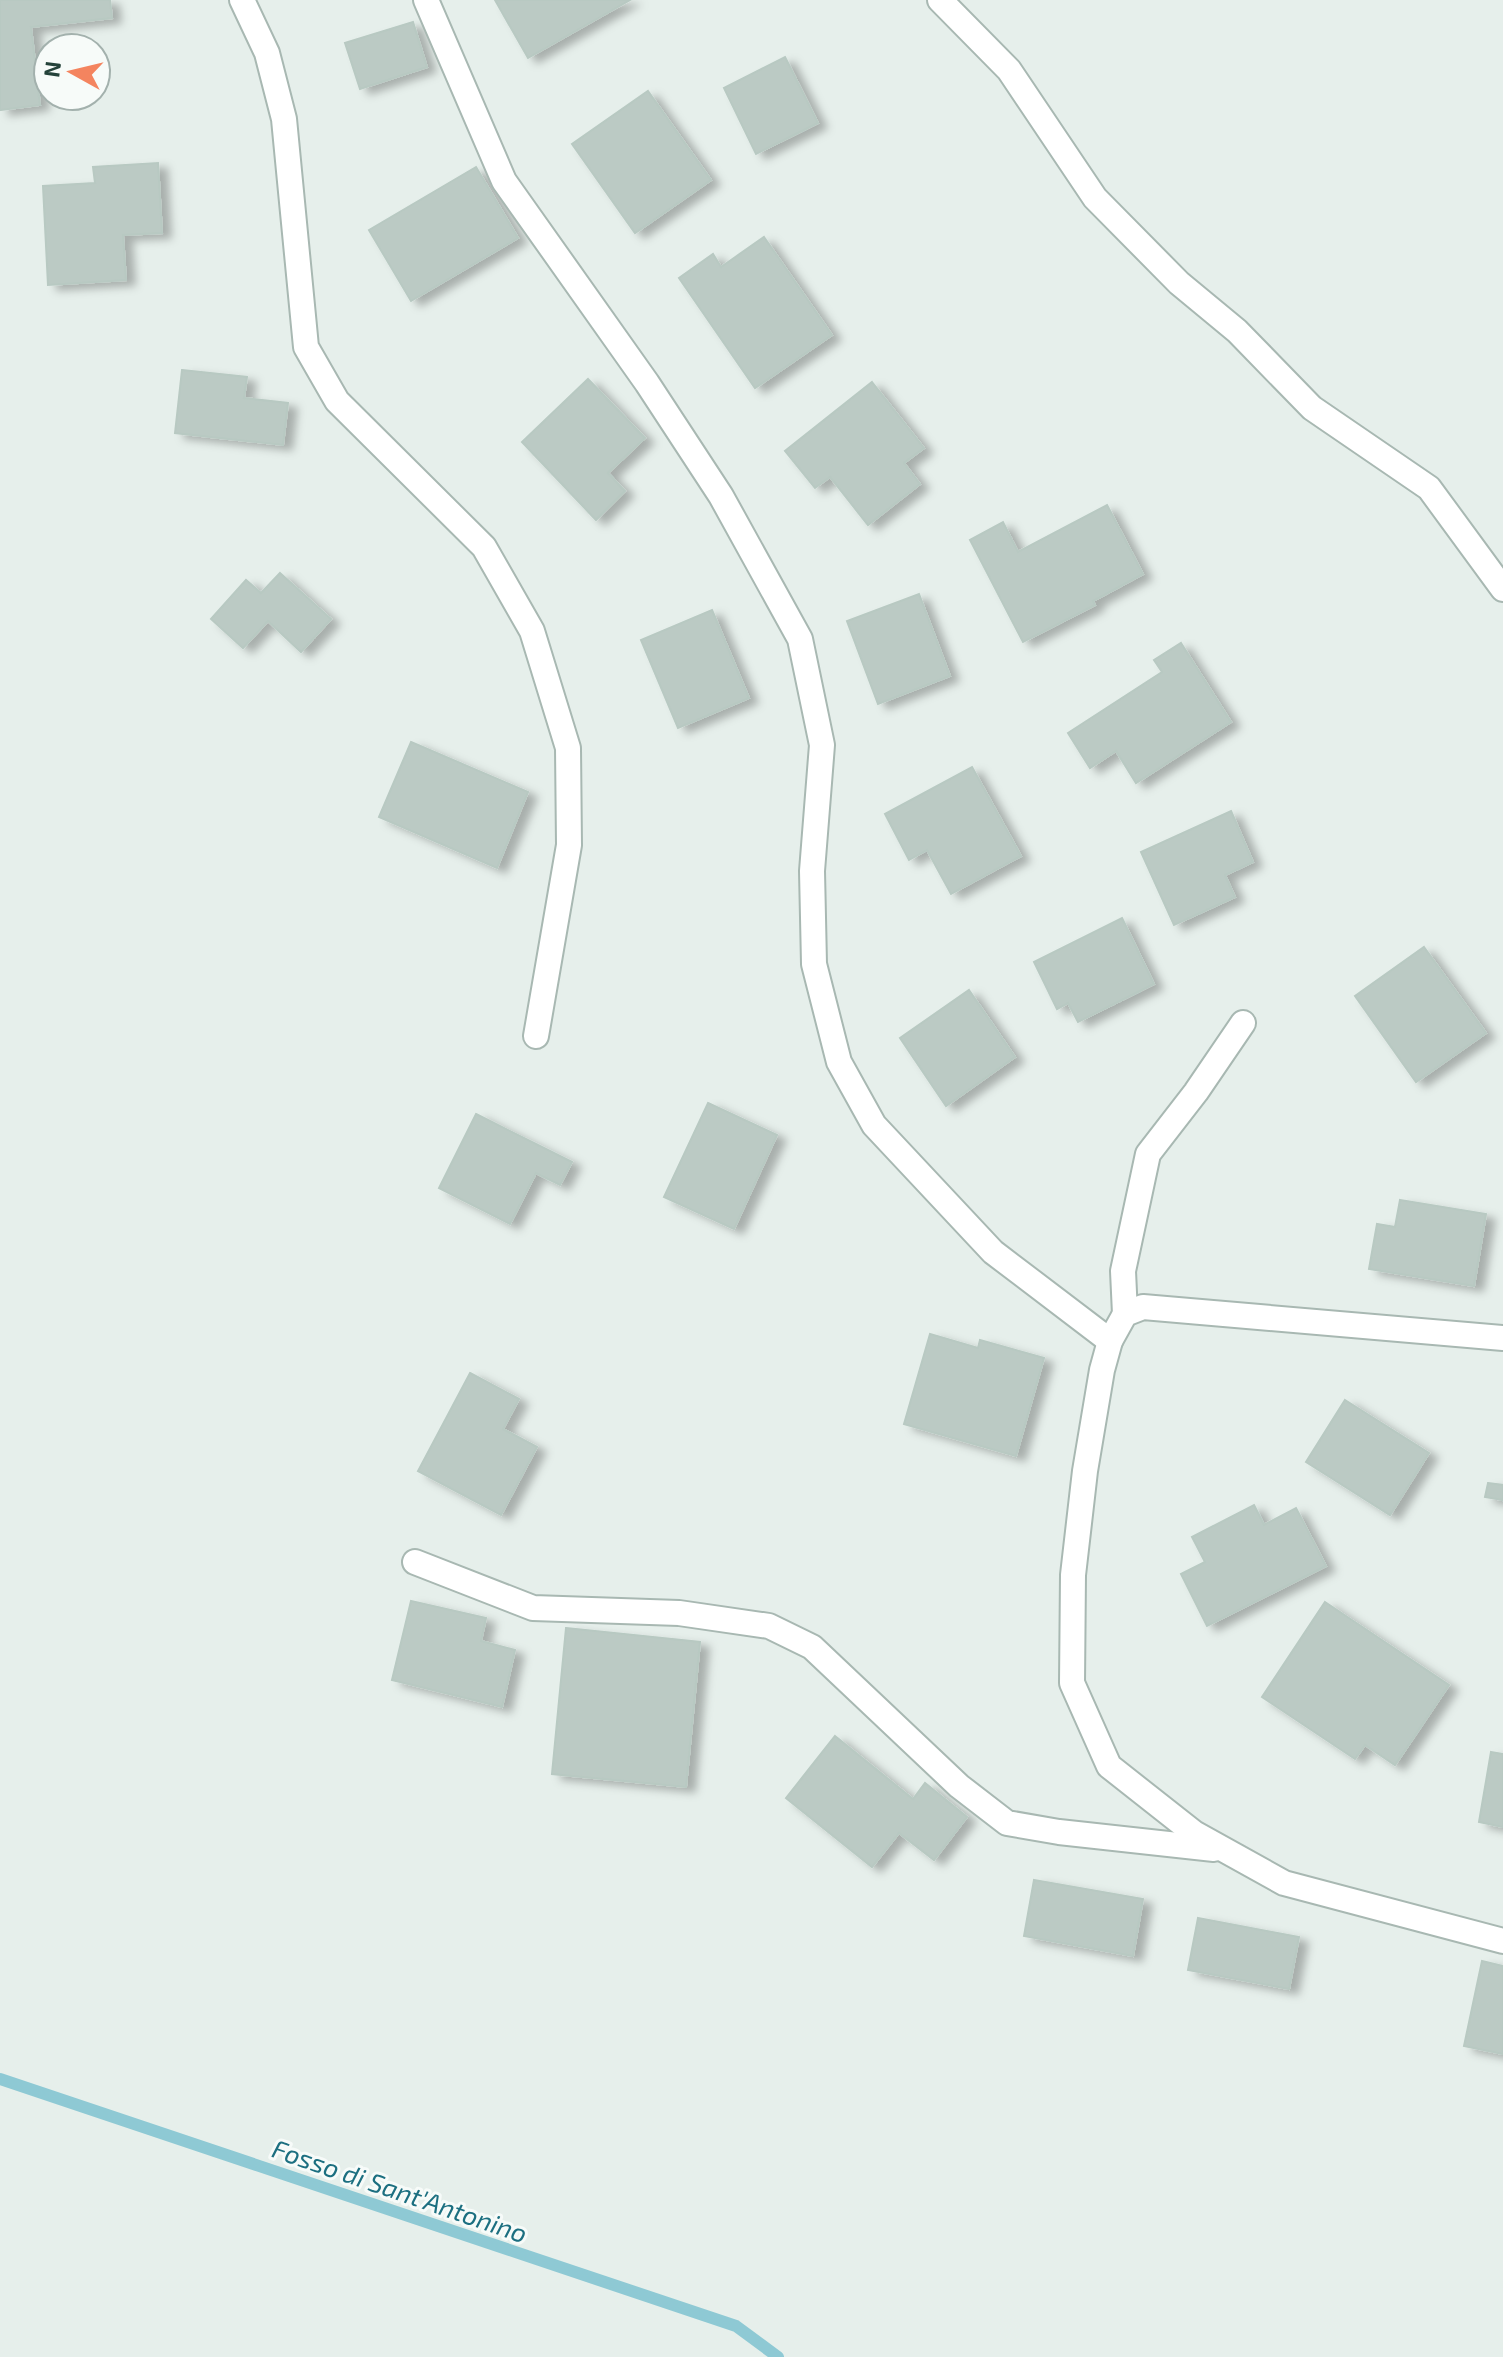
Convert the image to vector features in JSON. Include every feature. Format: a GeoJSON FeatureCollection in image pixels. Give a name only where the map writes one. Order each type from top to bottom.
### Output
{"type":"FeatureCollection","features":[{"type":"Feature","properties":{"kind":"street"},"geometry":{"type":"LineString","coordinates":[[242,0],[267,53],[284,119],[306,347],[337,401],[484,547],[532,631],[568,748],[569,845],[536,1036]]}},
{"type":"Feature","properties":{"kind":"street"},"geometry":{"type":"LineString","coordinates":[[426,0],[504,181],[647,383],[721,496],[800,639],[822,745],[812,871],[814,964],[839,1062],[874,1125],[993,1252],[1110,1341]]}},
{"type":"Feature","properties":{"kind":"street"},"geometry":{"type":"LineString","coordinates":[[940,0],[1009,70],[1095,198],[1179,283],[1237,331],[1312,408],[1429,488],[1503,589]]}},
{"type":"Feature","properties":{"kind":"street"},"geometry":{"type":"LineString","coordinates":[[1243,1023],[1196,1092],[1148,1154],[1123,1271],[1125,1314],[1110,1341],[1085,1471],[1073,1575],[1072,1683],[1109,1766],[1194,1833],[1284,1883],[1503,1941]]}},
{"type":"Feature","properties":{"kind":"street"},"geometry":{"type":"LineString","coordinates":[[1125,1314],[1143,1307],[1503,1338]]}},
{"type":"Feature","properties":{"kind":"street"},"geometry":{"type":"LineString","coordinates":[[415,1562],[533,1608],[679,1613],[769,1626],[812,1647],[959,1786],[1007,1823],[1059,1832],[1225,1850]]}},
{"type":"Feature","properties":{"kind":"building"},"geometry":{"type":"Polygon","coordinates":[[[0,0],[110,0],[112,18],[31,27],[32,106],[0,110],[0,0]]]}},
{"type":"Feature","properties":{"kind":"building"},"geometry":{"type":"Polygon","coordinates":[[[495,0],[630,0],[528,58],[495,0]]]}},
{"type":"Feature","properties":{"kind":"building"},"geometry":{"type":"Polygon","coordinates":[[[413,22],[427,67],[360,89],[345,43],[413,22]]]}},
{"type":"Feature","properties":{"kind":"building"},"geometry":{"type":"Polygon","coordinates":[[[785,57],[818,123],[756,154],[724,88],[785,57]]]}},
{"type":"Feature","properties":{"kind":"building"},"geometry":{"type":"Polygon","coordinates":[[[648,91],[711,180],[635,233],[572,144],[648,91]]]}},
{"type":"Feature","properties":{"kind":"building"},"geometry":{"type":"Polygon","coordinates":[[[158,163],[162,233],[123,235],[126,280],[48,285],[43,186],[95,183],[93,167],[158,163]]]}},
{"type":"Feature","properties":{"kind":"building"},"geometry":{"type":"Polygon","coordinates":[[[476,167],[518,238],[411,301],[369,230],[476,167]]]}},
{"type":"Feature","properties":{"kind":"building"},"geometry":{"type":"Polygon","coordinates":[[[764,237],[832,335],[755,388],[679,278],[713,254],[721,267],[764,237]]]}},
{"type":"Feature","properties":{"kind":"building"},"geometry":{"type":"Polygon","coordinates":[[[182,370],[247,377],[244,398],[288,403],[283,445],[175,433],[182,370]]]}},
{"type":"Feature","properties":{"kind":"building"},"geometry":{"type":"Polygon","coordinates":[[[588,379],[645,438],[608,473],[625,491],[596,520],[522,442],[588,379]]]}},
{"type":"Feature","properties":{"kind":"building"},"geometry":{"type":"Polygon","coordinates":[[[872,382],[924,448],[904,463],[920,484],[868,525],[830,477],[815,488],[785,451],[872,382]]]}},
{"type":"Feature","properties":{"kind":"building"},"geometry":{"type":"Polygon","coordinates":[[[1107,505],[1143,574],[1093,601],[1095,605],[1023,642],[970,540],[1003,522],[1018,552],[1107,505]]]}},
{"type":"Feature","properties":{"kind":"building"},"geometry":{"type":"Polygon","coordinates":[[[280,573],[331,619],[301,652],[268,621],[243,648],[211,619],[246,580],[261,593],[280,573]]]}},
{"type":"Feature","properties":{"kind":"building"},"geometry":{"type":"Polygon","coordinates":[[[919,594],[950,676],[878,704],[847,621],[919,594]]]}},
{"type":"Feature","properties":{"kind":"building"},"geometry":{"type":"Polygon","coordinates":[[[712,610],[749,698],[678,728],[641,640],[712,610]]]}},
{"type":"Feature","properties":{"kind":"building"},"geometry":{"type":"Polygon","coordinates":[[[1181,643],[1231,722],[1136,783],[1116,751],[1090,768],[1068,733],[1162,672],[1154,660],[1181,643]]]}},
{"type":"Feature","properties":{"kind":"building"},"geometry":{"type":"Polygon","coordinates":[[[411,742],[528,792],[497,868],[379,817],[411,742]]]}},
{"type":"Feature","properties":{"kind":"building"},"geometry":{"type":"Polygon","coordinates":[[[972,767],[1021,856],[951,894],[927,850],[909,860],[885,814],[972,767]]]}},
{"type":"Feature","properties":{"kind":"building"},"geometry":{"type":"Polygon","coordinates":[[[1231,811],[1253,862],[1225,875],[1235,897],[1174,925],[1141,852],[1231,811]]]}},
{"type":"Feature","properties":{"kind":"building"},"geometry":{"type":"Polygon","coordinates":[[[1122,918],[1154,984],[1078,1022],[1068,1003],[1057,1009],[1034,962],[1122,918]]]}},
{"type":"Feature","properties":{"kind":"building"},"geometry":{"type":"Polygon","coordinates":[[[1424,947],[1486,1033],[1416,1082],[1355,996],[1424,947]]]}},
{"type":"Feature","properties":{"kind":"building"},"geometry":{"type":"Polygon","coordinates":[[[969,990],[1015,1057],[946,1106],[900,1038],[969,990]]]}},
{"type":"Feature","properties":{"kind":"building"},"geometry":{"type":"Polygon","coordinates":[[[708,1103],[777,1135],[734,1229],[664,1197],[708,1103]]]}},
{"type":"Feature","properties":{"kind":"building"},"geometry":{"type":"Polygon","coordinates":[[[476,1114],[572,1162],[560,1185],[536,1173],[510,1224],[439,1188],[476,1114]]]}},
{"type":"Feature","properties":{"kind":"building"},"geometry":{"type":"Polygon","coordinates":[[[1400,1200],[1486,1214],[1474,1286],[1369,1269],[1377,1224],[1395,1227],[1400,1200]]]}},
{"type":"Feature","properties":{"kind":"building"},"geometry":{"type":"Polygon","coordinates":[[[930,1334],[978,1348],[980,1340],[1044,1358],[1016,1456],[904,1424],[930,1334]]]}},
{"type":"Feature","properties":{"kind":"building"},"geometry":{"type":"Polygon","coordinates":[[[470,1373],[519,1399],[503,1429],[537,1447],[501,1515],[418,1471],[470,1373]]]}},
{"type":"Feature","properties":{"kind":"building"},"geometry":{"type":"Polygon","coordinates":[[[1345,1400],[1429,1453],[1390,1515],[1306,1462],[1345,1400]]]}},
{"type":"Feature","properties":{"kind":"building"},"geometry":{"type":"Polygon","coordinates":[[[1488,1483],[1503,1485],[1503,1500],[1485,1497],[1488,1483]]]}},
{"type":"Feature","properties":{"kind":"building"},"geometry":{"type":"Polygon","coordinates":[[[1254,1505],[1264,1525],[1296,1508],[1326,1566],[1207,1626],[1181,1574],[1205,1562],[1192,1537],[1254,1505]]]}},
{"type":"Feature","properties":{"kind":"building"},"geometry":{"type":"Polygon","coordinates":[[[411,1601],[486,1618],[481,1641],[515,1650],[502,1707],[392,1680],[411,1601]]]}},
{"type":"Feature","properties":{"kind":"building"},"geometry":{"type":"Polygon","coordinates":[[[1325,1602],[1449,1685],[1395,1765],[1365,1745],[1355,1759],[1262,1697],[1325,1602]]]}},
{"type":"Feature","properties":{"kind":"building"},"geometry":{"type":"Polygon","coordinates":[[[566,1628],[700,1642],[686,1787],[552,1774],[566,1628]]]}},
{"type":"Feature","properties":{"kind":"building"},"geometry":{"type":"Polygon","coordinates":[[[835,1736],[913,1799],[925,1783],[967,1817],[934,1860],[899,1833],[872,1867],[786,1798],[835,1736]]]}},
{"type":"Feature","properties":{"kind":"building"},"geometry":{"type":"Polygon","coordinates":[[[1491,1752],[1503,1754],[1503,1827],[1479,1822],[1491,1752]]]}},
{"type":"Feature","properties":{"kind":"building"},"geometry":{"type":"Polygon","coordinates":[[[1034,1880],[1143,1899],[1133,1956],[1024,1936],[1034,1880]]]}},
{"type":"Feature","properties":{"kind":"building"},"geometry":{"type":"Polygon","coordinates":[[[1198,1918],[1299,1937],[1289,1989],[1188,1970],[1198,1918]]]}},
{"type":"Feature","properties":{"kind":"building"},"geometry":{"type":"Polygon","coordinates":[[[1482,1961],[1503,1966],[1503,2054],[1464,2046],[1482,1961]]]}},
{"type":"Feature","properties":{"kind":"waterway","name":"Fosso di Sant'Antonino"},"geometry":{"type":"LineString","coordinates":[[0,2079],[736,2326],[778,2357]]}}]}
